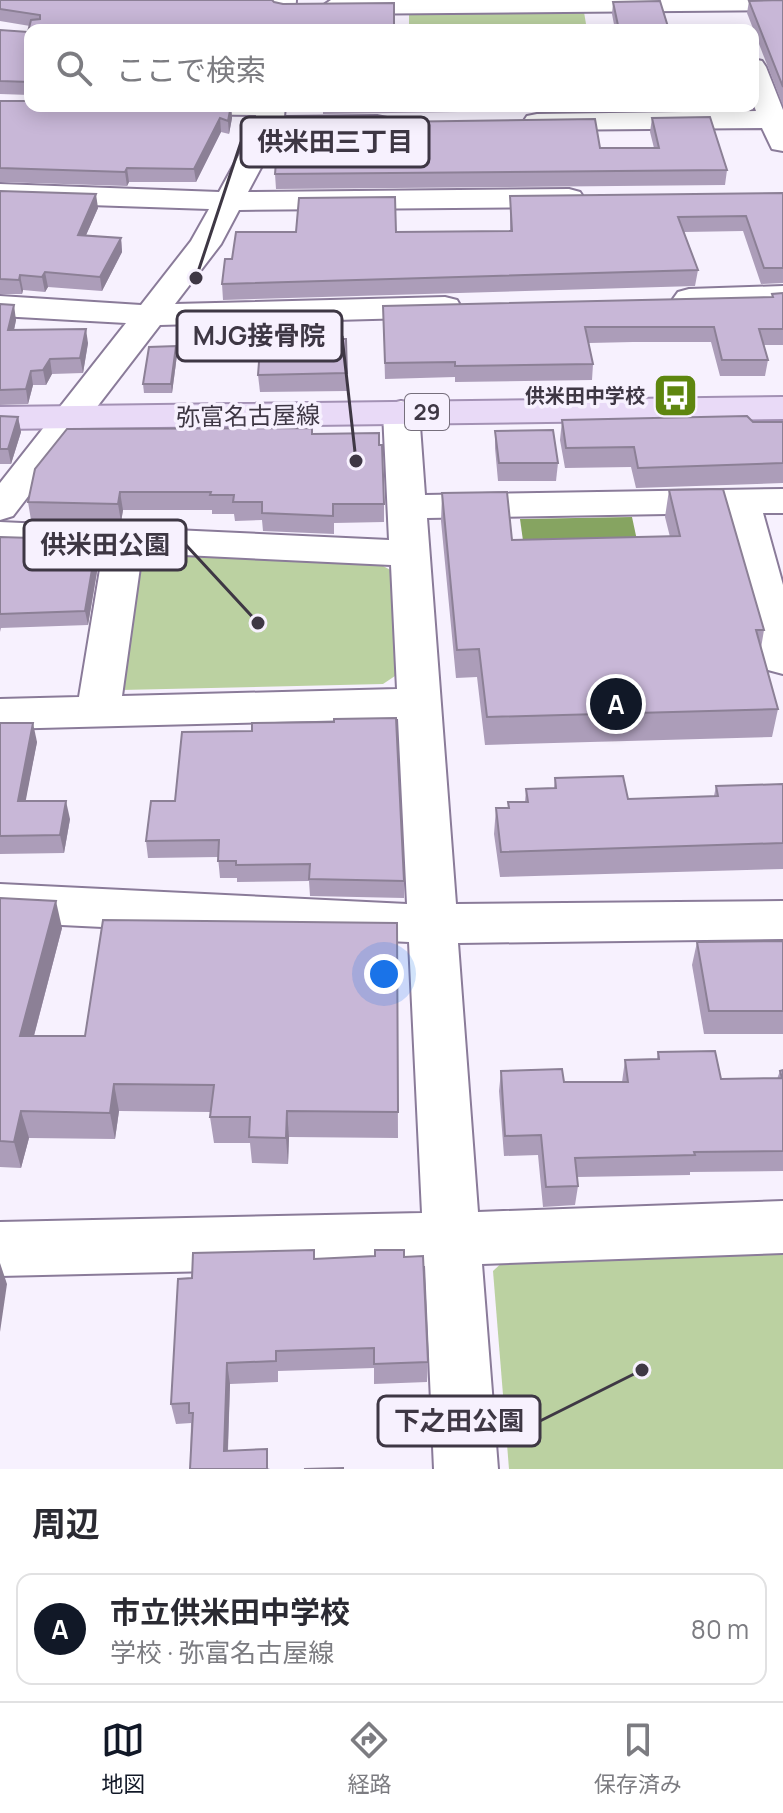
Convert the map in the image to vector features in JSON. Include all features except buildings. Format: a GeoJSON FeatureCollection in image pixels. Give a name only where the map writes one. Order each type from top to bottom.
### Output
{"type":"FeatureCollection","features":[{"type":"Feature","properties":{"kind":"main road","name":"弥富名古屋線"},"geometry":{"type":"LineString","coordinates":[[0,418],[783,408]]}},
{"type":"Feature","properties":{"kind":"street"},"geometry":{"type":"LineString","coordinates":[[283,12],[401,18],[587,5],[736,10],[783,3]]}},
{"type":"Feature","properties":{"kind":"street"},"geometry":{"type":"LineString","coordinates":[[587,5],[592,24]]}},
{"type":"Feature","properties":{"kind":"street"},"geometry":{"type":"LineString","coordinates":[[759,79],[778,119],[783,146]]}},
{"type":"Feature","properties":{"kind":"street"},"geometry":{"type":"LineString","coordinates":[[7,491],[71,418],[205,244],[231,201],[271,113],[408,124]]}},
{"type":"Feature","properties":{"kind":"street"},"geometry":{"type":"LineString","coordinates":[[516,123],[778,119]]}},
{"type":"Feature","properties":{"kind":"street"},"geometry":{"type":"LineString","coordinates":[[0,193],[231,201],[595,198]]}},
{"type":"Feature","properties":{"kind":"street"},"geometry":{"type":"LineString","coordinates":[[666,300],[783,296]]}},
{"type":"Feature","properties":{"kind":"street"},"geometry":{"type":"LineString","coordinates":[[0,306],[150,315],[476,306]]}},
{"type":"Feature","properties":{"kind":"street"},"geometry":{"type":"LineString","coordinates":[[401,412],[466,1469]]}},
{"type":"Feature","properties":{"kind":"street"},"geometry":{"type":"LineString","coordinates":[[406,507],[783,501]]}},
{"type":"Feature","properties":{"kind":"street"},"geometry":{"type":"LineString","coordinates":[[741,502],[783,660]]}},
{"type":"Feature","properties":{"kind":"street"},"geometry":{"type":"LineString","coordinates":[[0,534],[408,553]]}},
{"type":"Feature","properties":{"kind":"street"},"geometry":{"type":"LineString","coordinates":[[98,712],[124,540]]}},
{"type":"Feature","properties":{"kind":"street"},"geometry":{"type":"LineString","coordinates":[[0,714],[417,704]]}},
{"type":"Feature","properties":{"kind":"street"},"geometry":{"type":"LineString","coordinates":[[0,903],[431,924],[783,920]]}},
{"type":"Feature","properties":{"kind":"street"},"geometry":{"type":"LineString","coordinates":[[0,1249],[454,1239],[783,1227]]}},
{"type":"Feature","properties":{"kind":"shaded area"},"geometry":{"type":"Polygon","coordinates":[[[580,10],[584,12],[586,24],[409,24],[409,13],[580,10]]]}},
{"type":"Feature","properties":{"kind":"shaded area"},"geometry":{"type":"Polygon","coordinates":[[[632,517],[638,545],[524,548],[520,519],[632,517]]]}},
{"type":"Feature","properties":{"kind":"shaded area"},"geometry":{"type":"Polygon","coordinates":[[[137,550],[376,562],[394,572],[398,674],[383,684],[121,690],[137,550]]]}},
{"type":"Feature","properties":{"kind":"shaded area"},"geometry":{"type":"Polygon","coordinates":[[[783,1247],[783,1469],[509,1469],[493,1271],[507,1258],[783,1247]]]}},
{"type":"Feature","properties":{"kind":"place","name":"供米田三丁目"},"geometry":{"type":"Point","coordinates":[196,278]}},
{"type":"Feature","properties":{"kind":"place","name":"供米田中学校"},"geometry":{"type":"Point","coordinates":[676,395]}},
{"type":"Feature","properties":{"kind":"place","name":"MJG接骨院"},"geometry":{"type":"Point","coordinates":[356,461]}},
{"type":"Feature","properties":{"kind":"place","name":"供米田公園"},"geometry":{"type":"Point","coordinates":[258,623]}},
{"type":"Feature","properties":{"kind":"place","name":"市立供米田中学校"},"geometry":{"type":"Point","coordinates":[616,704]}},
{"type":"Feature","properties":{"kind":"place","name":"下之田公園"},"geometry":{"type":"Point","coordinates":[642,1370]}}]}
